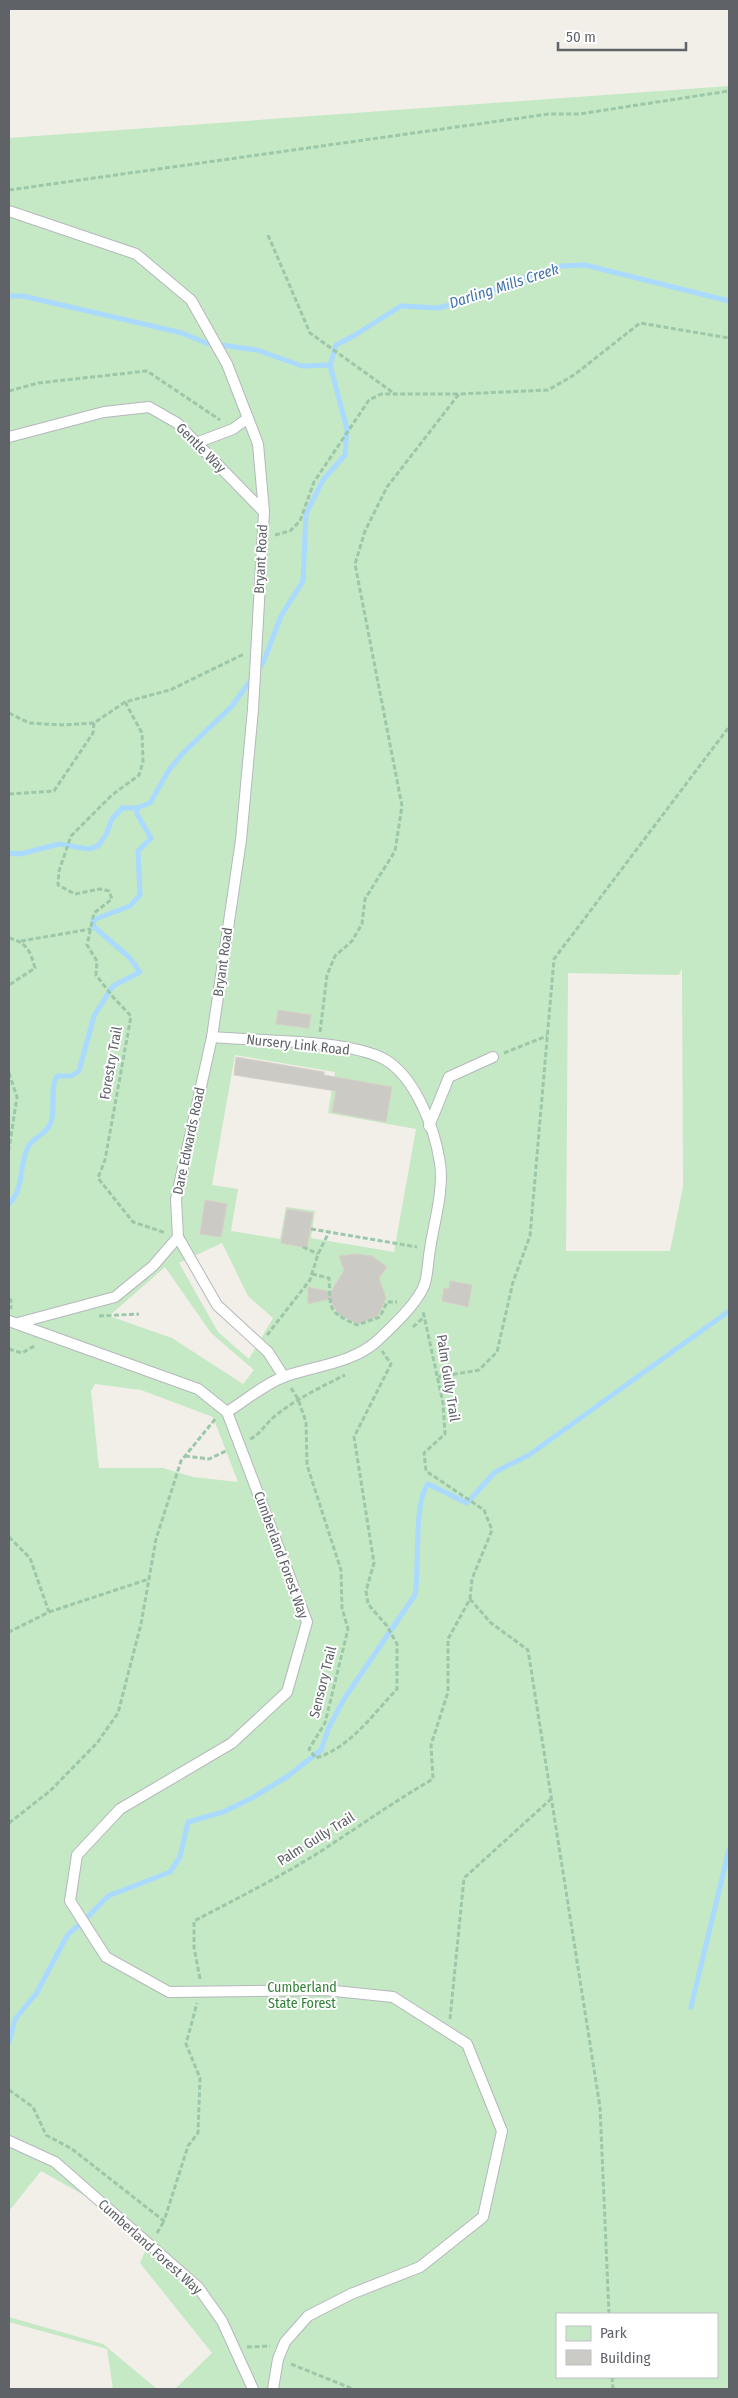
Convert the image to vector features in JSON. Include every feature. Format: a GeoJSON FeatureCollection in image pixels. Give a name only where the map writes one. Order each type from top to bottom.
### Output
{"type":"FeatureCollection","features":[{"type":"Feature","properties":{"kind":"lane","name":"Bryant Road"},"geometry":{"type":"LineString","coordinates":[[9,211],[136,254],[191,300],[228,364],[258,444],[264,512],[253,709],[241,840],[212,1037]]}},
{"type":"Feature","properties":{"kind":"lane","name":"Gentle Way"},"geometry":{"type":"LineString","coordinates":[[9,437],[104,412],[149,407],[177,423],[264,512]]}},
{"type":"Feature","properties":{"kind":"lane"},"geometry":{"type":"LineString","coordinates":[[196,443],[233,429],[248,418]]}},
{"type":"Feature","properties":{"kind":"lane","name":"Nursery Link Road"},"geometry":{"type":"LineString","coordinates":[[212,1037],[319,1044],[345,1048],[382,1059],[400,1071],[414,1088],[429,1126],[440,1163],[440,1193],[425,1283],[414,1302],[376,1342],[350,1356],[284,1376],[228,1412]]}},
{"type":"Feature","properties":{"kind":"lane","name":"Dare Edwards Road"},"geometry":{"type":"LineString","coordinates":[[178,1237],[176,1199],[212,1037]]}},
{"type":"Feature","properties":{"kind":"lane"},"geometry":{"type":"LineString","coordinates":[[429,1126],[450,1077],[493,1057]]}},
{"type":"Feature","properties":{"kind":"lane"},"geometry":{"type":"LineString","coordinates":[[13,1322],[115,1297],[154,1266],[178,1237],[217,1305],[268,1352],[284,1376]]}},
{"type":"Feature","properties":{"kind":"lane"},"geometry":{"type":"LineString","coordinates":[[13,1322],[50,1337],[140,1367],[198,1389],[228,1412]]}},
{"type":"Feature","properties":{"kind":"lane","name":"Cumberland Forest Way"},"geometry":{"type":"LineString","coordinates":[[228,1412],[308,1622],[287,1692],[232,1743],[120,1809],[77,1856],[70,1901],[106,1957],[169,1992],[325,1990],[393,1997],[467,2044],[502,2131],[483,2217],[420,2267],[351,2294],[308,2316],[285,2342],[278,2359],[273,2389]]}},
{"type":"Feature","properties":{"kind":"lane","name":"Cumberland Forest Way"},"geometry":{"type":"LineString","coordinates":[[9,2141],[54,2162],[198,2287],[222,2321],[253,2389]]}},
{"type":"Feature","properties":{"kind":"path"},"geometry":{"type":"LineString","coordinates":[[9,190],[549,114],[578,114],[729,91]]}},
{"type":"Feature","properties":{"kind":"path"},"geometry":{"type":"LineString","coordinates":[[268,235],[310,334],[396,394]]}},
{"type":"Feature","properties":{"kind":"path"},"geometry":{"type":"LineString","coordinates":[[262,538],[290,531],[300,521],[314,482],[369,400],[381,394],[459,394],[548,390],[574,375],[640,323],[729,338]]}},
{"type":"Feature","properties":{"kind":"path"},"geometry":{"type":"LineString","coordinates":[[9,391],[38,383],[146,371],[233,429]]}},
{"type":"Feature","properties":{"kind":"path"},"geometry":{"type":"LineString","coordinates":[[319,1044],[327,974],[335,956],[352,941],[362,924],[366,899],[395,851],[402,806],[355,564],[365,531],[388,487],[459,394]]}},
{"type":"Feature","properties":{"kind":"path"},"geometry":{"type":"LineString","coordinates":[[9,713],[29,723],[62,726],[94,723],[126,702],[170,690],[256,652]]}},
{"type":"Feature","properties":{"kind":"path","name":"Forestry Trail"},"geometry":{"type":"LineString","coordinates":[[126,702],[142,733],[143,762],[139,775],[112,795],[71,836],[59,871],[58,885],[75,894],[100,889],[109,891],[112,899],[94,913],[87,945],[97,961],[96,975],[112,997],[131,1016],[105,1160],[98,1178],[133,1222],[178,1237]]}},
{"type":"Feature","properties":{"kind":"path"},"geometry":{"type":"LineString","coordinates":[[9,794],[54,791],[93,733],[94,723]]}},
{"type":"Feature","properties":{"kind":"path"},"geometry":{"type":"LineString","coordinates":[[438,1376],[479,1370],[497,1352],[513,1282],[530,1236],[554,959],[727,734],[729,727]]}},
{"type":"Feature","properties":{"kind":"path"},"geometry":{"type":"LineString","coordinates":[[9,938],[21,941],[91,929]]}},
{"type":"Feature","properties":{"kind":"path"},"geometry":{"type":"LineString","coordinates":[[9,985],[35,968],[31,953],[21,941]]}},
{"type":"Feature","properties":{"kind":"path"},"geometry":{"type":"LineString","coordinates":[[493,1057],[547,1036]]}},
{"type":"Feature","properties":{"kind":"path"},"geometry":{"type":"LineString","coordinates":[[9,1073],[17,1097],[9,1149]]}},
{"type":"Feature","properties":{"kind":"path"},"geometry":{"type":"LineString","coordinates":[[310,1229],[430,1249]]}},
{"type":"Feature","properties":{"kind":"path"},"geometry":{"type":"LineString","coordinates":[[260,1345],[310,1280],[318,1254],[329,1232]]}},
{"type":"Feature","properties":{"kind":"path"},"geometry":{"type":"LineString","coordinates":[[302,1247],[318,1254]]}},
{"type":"Feature","properties":{"kind":"path"},"geometry":{"type":"LineString","coordinates":[[312,1274],[329,1278],[329,1302],[337,1316],[357,1325],[380,1317],[388,1302],[414,1302]]}},
{"type":"Feature","properties":{"kind":"path"},"geometry":{"type":"LineString","coordinates":[[9,1299],[11,1300],[11,1310],[9,1313]]}},
{"type":"Feature","properties":{"kind":"path","name":"Palm Gully Trail"},"geometry":{"type":"LineString","coordinates":[[202,1992],[194,1947],[194,1921],[254,1890],[318,1853],[392,1802],[434,1779],[431,1745],[448,1692],[448,1639],[470,1599],[472,1579],[492,1530],[484,1510],[426,1471],[424,1453],[445,1434],[443,1403],[425,1316],[414,1302]]}},
{"type":"Feature","properties":{"kind":"path"},"geometry":{"type":"LineString","coordinates":[[94,1317],[139,1314]]}},
{"type":"Feature","properties":{"kind":"path"},"geometry":{"type":"LineString","coordinates":[[411,1328],[425,1316]]}},
{"type":"Feature","properties":{"kind":"path"},"geometry":{"type":"LineString","coordinates":[[9,1349],[22,1353],[50,1337]]}},
{"type":"Feature","properties":{"kind":"path"},"geometry":{"type":"LineString","coordinates":[[376,1342],[384,1354]]}},
{"type":"Feature","properties":{"kind":"path"},"geometry":{"type":"LineString","coordinates":[[375,1358],[384,1354],[391,1347]]}},
{"type":"Feature","properties":{"kind":"path","name":"Sensory Trail"},"geometry":{"type":"LineString","coordinates":[[284,1376],[298,1400],[306,1422],[307,1465],[341,1570],[342,1608],[348,1629],[325,1724],[309,1749],[316,1758],[330,1754],[353,1736],[397,1689],[397,1644],[387,1626],[368,1604],[366,1591],[374,1563],[354,1437],[391,1364],[384,1354]]}},
{"type":"Feature","properties":{"kind":"path"},"geometry":{"type":"LineString","coordinates":[[185,1456],[209,1460],[259,1435],[274,1417],[298,1400],[350,1372]]}},
{"type":"Feature","properties":{"kind":"path"},"geometry":{"type":"LineString","coordinates":[[9,1823],[50,1792],[97,1743],[118,1713],[141,1624],[156,1539],[181,1461],[214,1419],[228,1412]]}},
{"type":"Feature","properties":{"kind":"path"},"geometry":{"type":"LineString","coordinates":[[9,1536],[30,1558],[49,1612]]}},
{"type":"Feature","properties":{"kind":"path"},"geometry":{"type":"LineString","coordinates":[[9,1632],[49,1612],[149,1579]]}},
{"type":"Feature","properties":{"kind":"path"},"geometry":{"type":"LineString","coordinates":[[470,1599],[491,1623],[528,1650],[600,2107],[609,2313]]}},
{"type":"Feature","properties":{"kind":"path"},"geometry":{"type":"LineString","coordinates":[[448,2032],[464,1878],[551,1799]]}},
{"type":"Feature","properties":{"kind":"path"},"geometry":{"type":"LineString","coordinates":[[9,2090],[34,2107],[46,2135],[72,2149],[164,2221],[188,2146],[198,2133],[200,2078],[186,2044],[194,2007],[202,1992]]}},
{"type":"Feature","properties":{"kind":"path"},"geometry":{"type":"LineString","coordinates":[[232,2343],[248,2347],[271,2346],[285,2342]]}},
{"type":"Feature","properties":{"kind":"path"},"geometry":{"type":"LineString","coordinates":[[278,2359],[353,2389]]}},
{"type":"Feature","properties":{"kind":"green space","name":"Cumberland State Forest"},"geometry":{"type":"Polygon","coordinates":[[[729,86],[729,2389],[175,2389],[212,2353],[140,2263],[146,2249],[89,2198],[41,2171],[9,2211],[9,138],[729,86]],[[682,968],[679,975],[568,973],[566,1251],[670,1251],[683,1187],[682,968]],[[235,1055],[212,1185],[238,1189],[231,1231],[280,1239],[286,1207],[315,1211],[311,1238],[394,1252],[416,1129],[328,1113],[335,1072],[235,1055]],[[338,1078],[386,1121],[392,1087],[338,1078]],[[205,1200],[200,1233],[221,1237],[227,1204],[205,1200]],[[287,1209],[281,1243],[307,1247],[313,1213],[287,1209]],[[222,1243],[179,1263],[218,1332],[249,1359],[273,1318],[248,1296],[222,1243]],[[356,1254],[339,1256],[345,1272],[337,1282],[332,1293],[331,1299],[334,1310],[343,1318],[358,1324],[378,1315],[386,1298],[378,1278],[387,1267],[372,1256],[356,1254]],[[165,1267],[109,1316],[172,1338],[243,1384],[254,1370],[211,1333],[165,1267]],[[95,1384],[91,1391],[99,1468],[163,1468],[193,1477],[238,1482],[213,1417],[141,1390],[95,1384]]]}},
{"type":"Feature","properties":{"kind":"green space"},"geometry":{"type":"Polygon","coordinates":[[[9,2317],[103,2344],[157,2389],[113,2389],[107,2349],[9,2322],[9,2317]]]}},
{"type":"Feature","properties":{"kind":"building"},"geometry":{"type":"Polygon","coordinates":[[[278,1010],[311,1015],[309,1028],[276,1024],[278,1010]]]}},
{"type":"Feature","properties":{"kind":"building"},"geometry":{"type":"Polygon","coordinates":[[[236,1057],[324,1072],[324,1075],[392,1087],[386,1122],[332,1112],[336,1091],[234,1075],[236,1057]]]}},
{"type":"Feature","properties":{"kind":"building"},"geometry":{"type":"Polygon","coordinates":[[[205,1200],[227,1204],[221,1237],[200,1234],[205,1200]]]}},
{"type":"Feature","properties":{"kind":"building"},"geometry":{"type":"Polygon","coordinates":[[[287,1209],[313,1213],[307,1248],[281,1243],[287,1209]]]}},
{"type":"Feature","properties":{"kind":"building"},"geometry":{"type":"Polygon","coordinates":[[[356,1254],[372,1256],[387,1267],[379,1278],[386,1298],[378,1316],[358,1324],[339,1315],[329,1299],[308,1304],[308,1287],[331,1292],[344,1270],[339,1256],[356,1254]]]}},
{"type":"Feature","properties":{"kind":"building"},"geometry":{"type":"Polygon","coordinates":[[[450,1281],[472,1285],[468,1307],[442,1301],[444,1288],[449,1289],[450,1281]]]}},
{"type":"Feature","properties":{"kind":"waterway","name":"Darling Mills Creek"},"geometry":{"type":"LineString","coordinates":[[330,365],[336,345],[401,306],[438,308],[475,299],[511,282],[561,266],[585,265],[729,301]]}},
{"type":"Feature","properties":{"kind":"waterway"},"geometry":{"type":"LineString","coordinates":[[9,296],[23,296],[182,333],[206,343],[257,350],[302,366],[330,365]]}},
{"type":"Feature","properties":{"kind":"waterway"},"geometry":{"type":"LineString","coordinates":[[9,1204],[17,1191],[28,1147],[46,1130],[51,1122],[53,1087],[57,1076],[71,1076],[79,1071],[94,1016],[113,986],[140,972],[129,957],[94,927],[93,920],[130,906],[140,895],[138,851],[151,838],[137,814],[137,808],[150,803],[169,770],[183,753],[232,706],[263,663],[281,616],[303,581],[306,514],[323,480],[345,455],[347,429],[330,365]]}},
{"type":"Feature","properties":{"kind":"waterway"},"geometry":{"type":"LineString","coordinates":[[9,853],[20,854],[59,844],[88,849],[98,846],[106,835],[112,819],[122,808],[137,808]]}},
{"type":"Feature","properties":{"kind":"waterway"},"geometry":{"type":"LineString","coordinates":[[9,2043],[15,2019],[36,1994],[68,1934],[82,1923],[108,1896],[170,1872],[180,1857],[188,1822],[223,1812],[252,1798],[288,1776],[321,1750],[329,1727],[344,1699],[415,1595],[420,1505],[428,1484],[467,1503],[495,1472],[529,1455],[729,1311]]}},
{"type":"Feature","properties":{"kind":"waterway"},"geometry":{"type":"LineString","coordinates":[[691,2007],[729,1849]]}}]}
